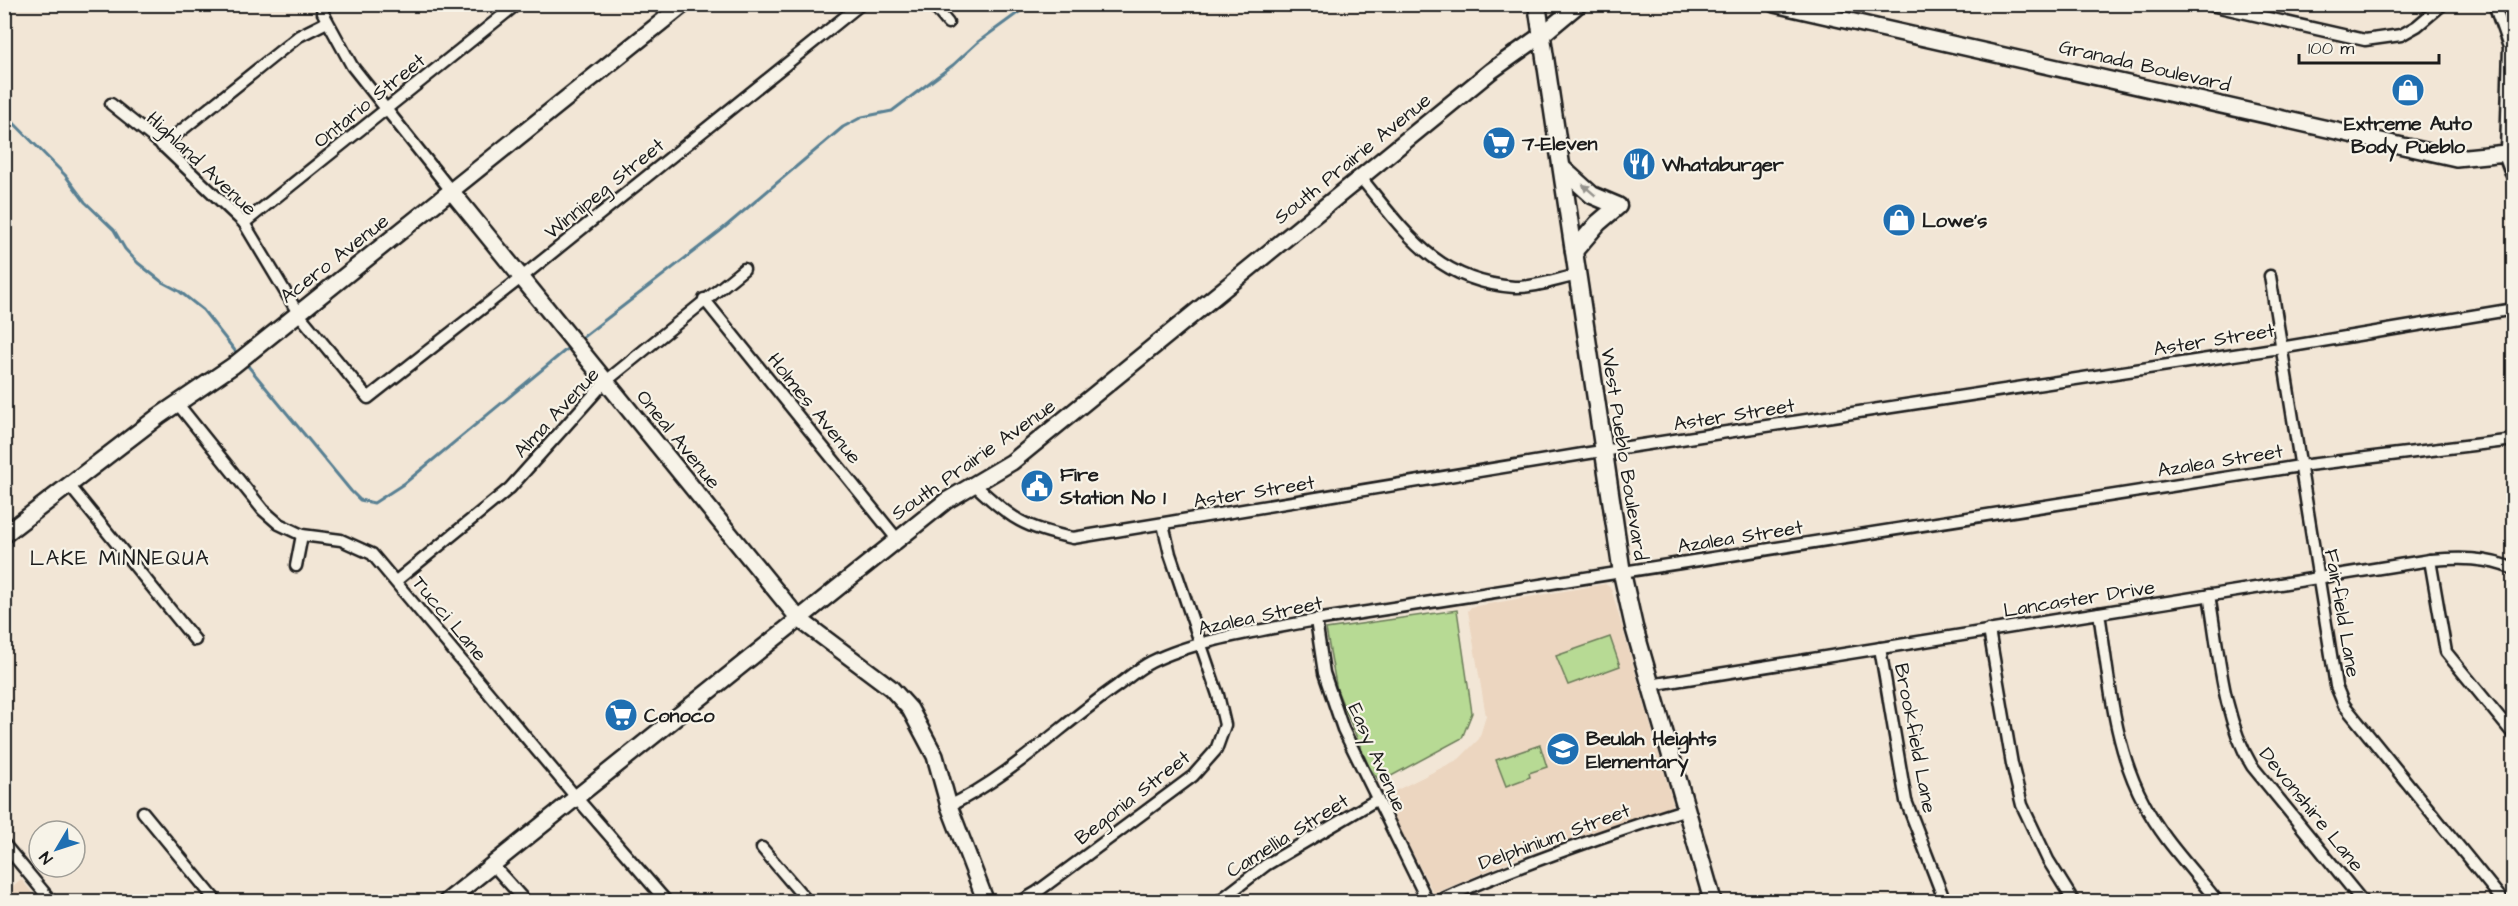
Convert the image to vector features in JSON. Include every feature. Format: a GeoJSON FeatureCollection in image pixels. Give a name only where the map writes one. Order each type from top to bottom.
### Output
{"type":"FeatureCollection","features":[{"type":"Feature","properties":{"kind":"main road","name":"West Pueblo Boulevard"},"geometry":{"type":"LineString","coordinates":[[1537,4],[1622,573],[1650,685],[1713,902]]}},
{"type":"Feature","properties":{"kind":"main road"},"geometry":{"type":"LineString","coordinates":[[1563,169],[1592,195],[1618,206],[1598,223],[1574,251]]}},
{"type":"Feature","properties":{"kind":"street","name":"Oneal Avenue"},"geometry":{"type":"LineString","coordinates":[[321,4],[327,22],[351,66],[799,619],[891,688],[910,709],[934,756],[986,902]]}},
{"type":"Feature","properties":{"kind":"street","name":"Ontario Street"},"geometry":{"type":"LineString","coordinates":[[244,223],[517,4]]}},
{"type":"Feature","properties":{"kind":"street","name":"Acero Avenue"},"geometry":{"type":"LineString","coordinates":[[4,535],[177,403],[234,365],[684,4]]}},
{"type":"Feature","properties":{"kind":"street","name":"Winnipeg Street"},"geometry":{"type":"LineString","coordinates":[[368,398],[861,4]]}},
{"type":"Feature","properties":{"kind":"street"},"geometry":{"type":"LineString","coordinates":[[932,4],[948,23]]}},
{"type":"Feature","properties":{"kind":"street","name":"South Prairie Avenue"},"geometry":{"type":"LineString","coordinates":[[446,902],[897,539],[946,501],[1012,462],[1491,71],[1543,34],[1579,4]]}},
{"type":"Feature","properties":{"kind":"street","name":"Granada Boulevard"},"geometry":{"type":"LineString","coordinates":[[1774,4],[2456,158],[2506,153]]}},
{"type":"Feature","properties":{"kind":"street"},"geometry":{"type":"LineString","coordinates":[[2206,4],[2365,40],[2401,35],[2417,26],[2443,4]]}},
{"type":"Feature","properties":{"kind":"street"},"geometry":{"type":"LineString","coordinates":[[2494,4],[2509,47],[2506,153],[2514,174]]}},
{"type":"Feature","properties":{"kind":"street"},"geometry":{"type":"LineString","coordinates":[[162,146],[299,36],[327,22]]}},
{"type":"Feature","properties":{"kind":"street","name":"Highland Avenue"},"geometry":{"type":"LineString","coordinates":[[111,104],[162,146],[244,223],[298,314],[368,398]]}},
{"type":"Feature","properties":{"kind":"street"},"geometry":{"type":"LineString","coordinates":[[1361,178],[1419,247],[1446,267],[1472,279],[1515,287],[1578,275]]}},
{"type":"Feature","properties":{"kind":"street","name":"Alma Avenue"},"geometry":{"type":"LineString","coordinates":[[396,581],[510,488],[605,382],[704,299],[744,269]]}},
{"type":"Feature","properties":{"kind":"street","name":"Fairfield Lane"},"geometry":{"type":"LineString","coordinates":[[2270,276],[2336,686],[2344,705],[2504,902]]}},
{"type":"Feature","properties":{"kind":"street","name":"Holmes Avenue"},"geometry":{"type":"LineString","coordinates":[[704,299],[897,539]]}},
{"type":"Feature","properties":{"kind":"street","name":"Aster Street"},"geometry":{"type":"LineString","coordinates":[[975,485],[1005,513],[1039,531],[1073,537],[1604,452],[2280,348],[2514,309]]}},
{"type":"Feature","properties":{"kind":"street","name":"Tucci Lane"},"geometry":{"type":"LineString","coordinates":[[177,403],[262,510],[279,524],[302,535],[342,540],[372,554],[667,902]]}},
{"type":"Feature","properties":{"kind":"street","name":"Azalea Street"},"geometry":{"type":"LineString","coordinates":[[950,806],[979,792],[1093,703],[1151,662],[1201,644],[1316,620],[2300,466],[2514,440]]}},
{"type":"Feature","properties":{"kind":"street"},"geometry":{"type":"LineString","coordinates":[[69,485],[195,640]]}},
{"type":"Feature","properties":{"kind":"street","name":"Begonia Street"},"geometry":{"type":"LineString","coordinates":[[1020,902],[1038,892],[1193,776],[1216,750],[1225,725],[1201,644],[1170,554],[1163,524]]}},
{"type":"Feature","properties":{"kind":"street"},"geometry":{"type":"LineString","coordinates":[[296,566],[302,535]]}},
{"type":"Feature","properties":{"kind":"street","name":"Lancaster Drive"},"geometry":{"type":"LineString","coordinates":[[1650,685],[2430,560],[2472,558],[2498,562],[2514,569]]}},
{"type":"Feature","properties":{"kind":"street"},"geometry":{"type":"LineString","coordinates":[[2430,560],[2446,652],[2514,735]]}},
{"type":"Feature","properties":{"kind":"street","name":"Devonshire Lane"},"geometry":{"type":"LineString","coordinates":[[2209,595],[2230,718],[2239,745],[2252,766],[2363,902]]}},
{"type":"Feature","properties":{"kind":"street"},"geometry":{"type":"LineString","coordinates":[[2098,613],[2122,749],[2143,803],[2158,828],[2218,902]]}},
{"type":"Feature","properties":{"kind":"street","name":"Easy Avenue"},"geometry":{"type":"LineString","coordinates":[[1316,620],[1324,673],[1343,729],[1428,902]]}},
{"type":"Feature","properties":{"kind":"street"},"geometry":{"type":"LineString","coordinates":[[1989,630],[2012,764],[2022,805],[2048,860],[2074,902]]}},
{"type":"Feature","properties":{"kind":"street","name":"Brookfield Lane"},"geometry":{"type":"LineString","coordinates":[[1880,648],[1906,801],[1945,902]]}},
{"type":"Feature","properties":{"kind":"street","name":"Camellia Street"},"geometry":{"type":"LineString","coordinates":[[1218,902],[1266,865],[1376,800]]}},
{"type":"Feature","properties":{"kind":"street","name":"Delphinium Street"},"geometry":{"type":"LineString","coordinates":[[1436,902],[1499,873],[1582,842],[1687,809]]}},
{"type":"Feature","properties":{"kind":"street"},"geometry":{"type":"LineString","coordinates":[[143,812],[217,902]]}},
{"type":"Feature","properties":{"kind":"street"},"geometry":{"type":"LineString","coordinates":[[4,844],[52,902]]}},
{"type":"Feature","properties":{"kind":"street"},"geometry":{"type":"LineString","coordinates":[[762,849],[808,902]]}},
{"type":"Feature","properties":{"kind":"street"},"geometry":{"type":"LineString","coordinates":[[492,864],[526,902]]}},
{"type":"Feature","properties":{"kind":"shaded area","name":"Beulah Heights Elementary"},"geometry":{"type":"Polygon","coordinates":[[[1605,584],[1611,588],[1673,803],[1669,808],[1535,850],[1434,894],[1383,797],[1459,759],[1479,739],[1486,716],[1468,611],[1471,607],[1605,584]]]}},
{"type":"Feature","properties":{"kind":"shaded area"},"geometry":{"type":"Polygon","coordinates":[[[21,879],[39,901],[5,901],[5,893],[21,879]]]}},
{"type":"Feature","properties":{"kind":"green space"},"geometry":{"type":"Polygon","coordinates":[[[1457,610],[1472,713],[1462,738],[1380,782],[1369,767],[1337,690],[1326,629],[1457,610]]]}},
{"type":"Feature","properties":{"kind":"green space"},"geometry":{"type":"Polygon","coordinates":[[[1610,637],[1620,666],[1568,685],[1556,656],[1610,637]]]}},
{"type":"Feature","properties":{"kind":"green space"},"geometry":{"type":"Polygon","coordinates":[[[1540,745],[1547,767],[1529,773],[1530,777],[1506,786],[1496,760],[1540,745]]]}},
{"type":"Feature","properties":{"kind":"waterway"},"geometry":{"type":"LineString","coordinates":[[583,337],[719,232],[843,127],[862,117],[892,111],[953,65],[978,42],[1030,4]]}},
{"type":"Feature","properties":{"kind":"waterway"},"geometry":{"type":"LineString","coordinates":[[4,113],[65,175],[85,202],[114,230],[125,249],[138,263],[203,310],[236,352]]}},
{"type":"Feature","properties":{"kind":"waterway"},"geometry":{"type":"LineString","coordinates":[[248,366],[351,491],[360,500],[374,503],[405,483],[567,349]]}},
{"type":"Feature","properties":{"kind":"place","name":"Extreme Auto Body Pueblo"},"geometry":{"type":"Point","coordinates":[2408,90]}},
{"type":"Feature","properties":{"kind":"place","name":"7-Eleven"},"geometry":{"type":"Point","coordinates":[1499,143]}},
{"type":"Feature","properties":{"kind":"place","name":"Whataburger"},"geometry":{"type":"Point","coordinates":[1639,164]}},
{"type":"Feature","properties":{"kind":"place","name":"Lowe's"},"geometry":{"type":"Point","coordinates":[1899,220]}},
{"type":"Feature","properties":{"kind":"place","name":"Fire Station No 1"},"geometry":{"type":"Point","coordinates":[1037,486]}},
{"type":"Feature","properties":{"kind":"place","name":"Conoco"},"geometry":{"type":"Point","coordinates":[621,715]}},
{"type":"Feature","properties":{"kind":"place","name":"Beulah Heights Elementary"},"geometry":{"type":"Point","coordinates":[1563,749]}},
{"type":"Feature","properties":{"kind":"district","name":"LAKE MINNEQUA"},"geometry":{"type":"Point","coordinates":[120,558]}}]}
